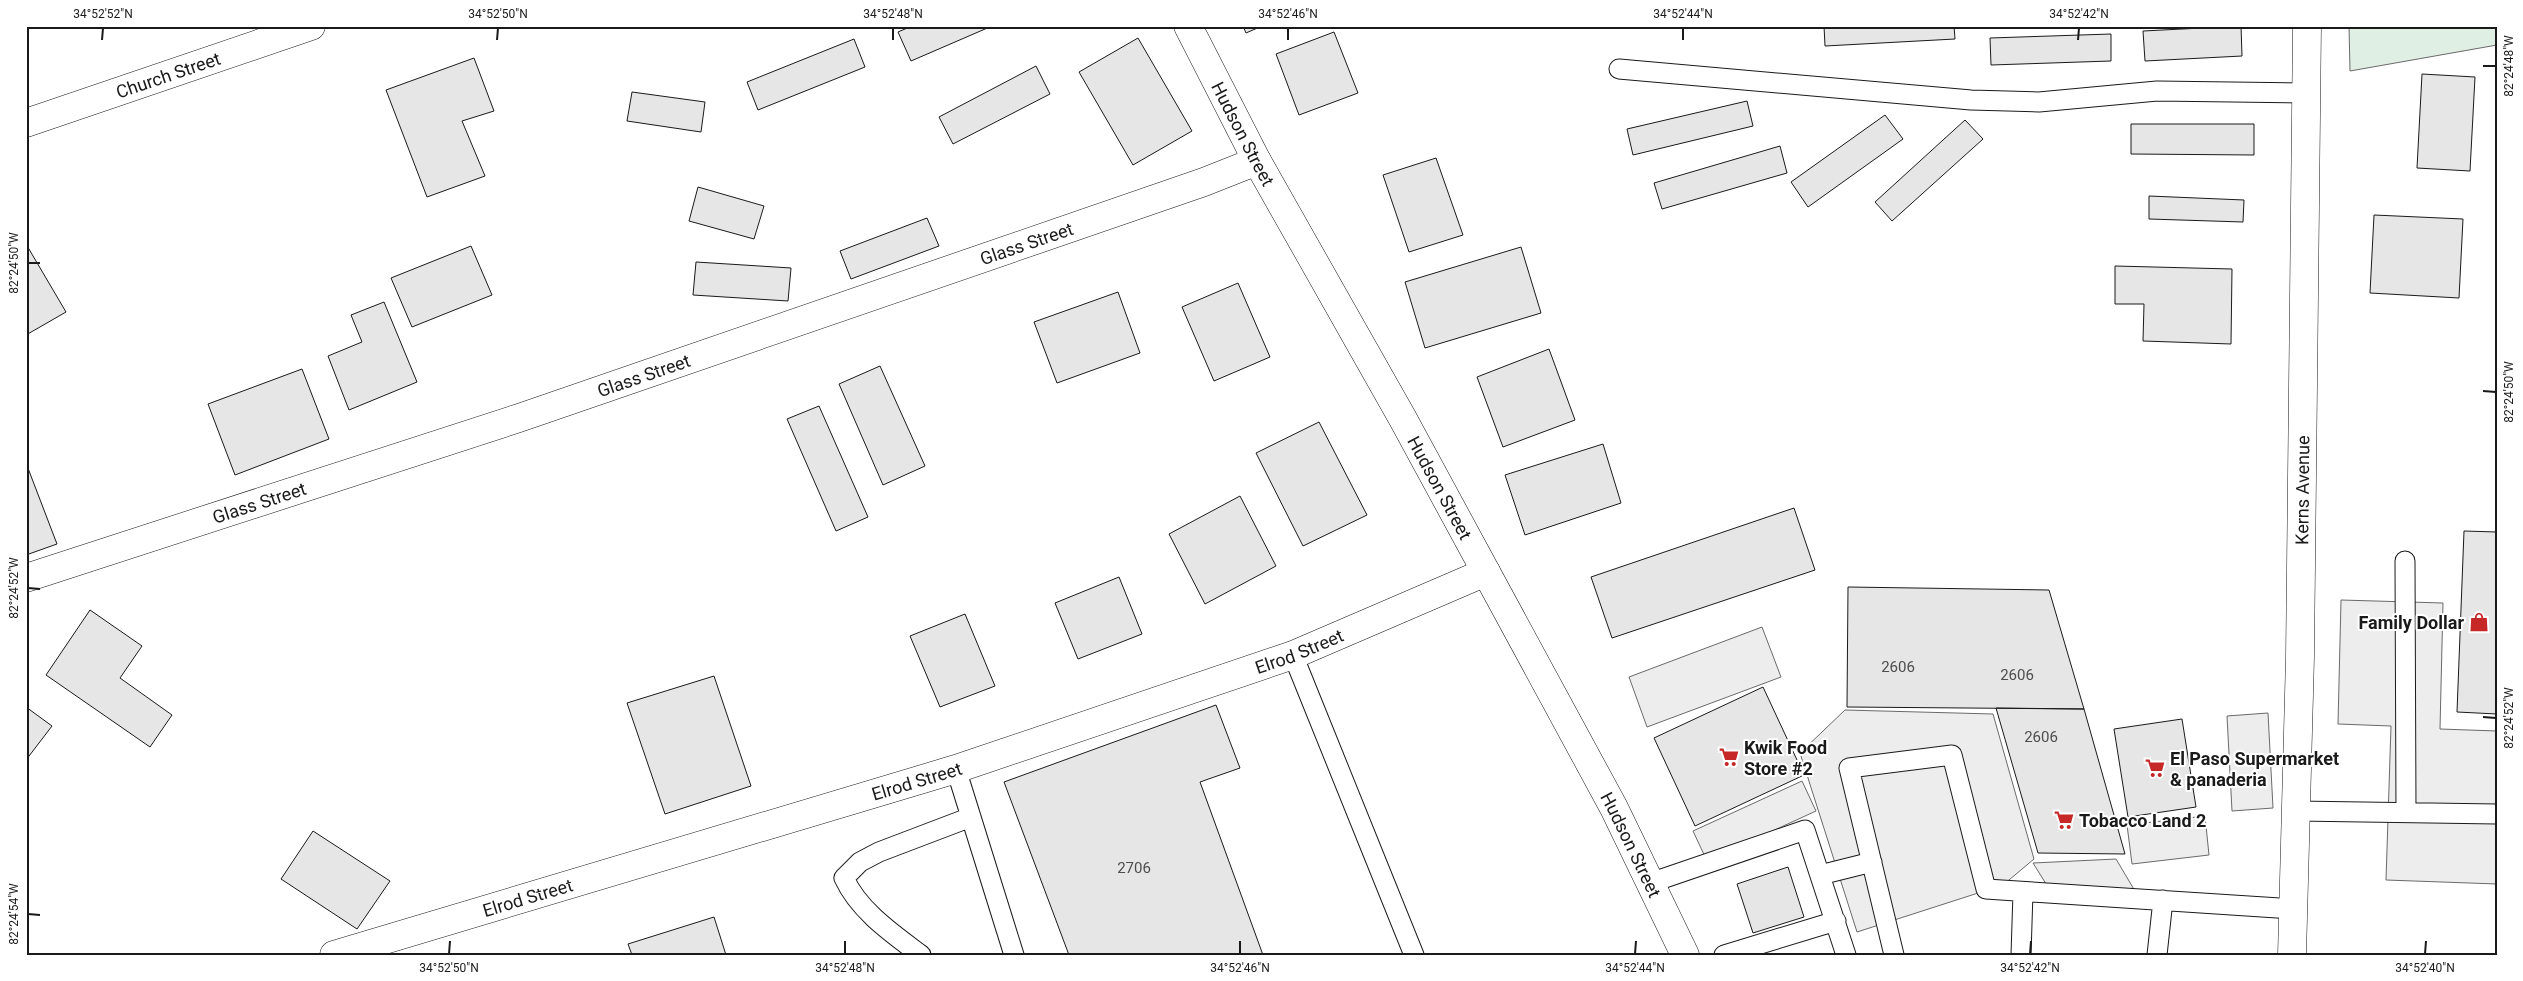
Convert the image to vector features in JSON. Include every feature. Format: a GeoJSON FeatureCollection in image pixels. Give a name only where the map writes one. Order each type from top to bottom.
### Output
{"type":"FeatureCollection","features":[{"type":"Feature","properties":{"kind":"street","name":"Church Street"},"geometry":{"type":"LineString","coordinates":[[26,123],[311,26]]}},
{"type":"Feature","properties":{"kind":"street","name":"Hudson Street"},"geometry":{"type":"LineString","coordinates":[[1188,26],[1257,161],[1403,419],[1614,808],[1685,955]]}},
{"type":"Feature","properties":{"kind":"street","name":"Kerns Avenue"},"geometry":{"type":"LineString","coordinates":[[2292,955],[2296,811],[2307,26]]}},
{"type":"Feature","properties":{"kind":"street","name":"Glass Street"},"geometry":{"type":"LineString","coordinates":[[26,578],[519,418],[1204,182],[1257,161]]}},
{"type":"Feature","properties":{"kind":"street","name":"Elrod Street"},"geometry":{"type":"LineString","coordinates":[[334,955],[956,768],[1293,655],[1486,572]]}},
{"type":"Feature","properties":{"kind":"lane"},"geometry":{"type":"LineString","coordinates":[[1619,70],[1971,100],[2039,102],[2157,91],[2307,93]]}},
{"type":"Feature","properties":{"kind":"lane"},"geometry":{"type":"LineString","coordinates":[[2405,561],[2406,812]]}},
{"type":"Feature","properties":{"kind":"lane"},"geometry":{"type":"LineString","coordinates":[[1293,655],[1414,955]]}},
{"type":"Feature","properties":{"kind":"lane"},"geometry":{"type":"LineString","coordinates":[[1894,955],[1849,768],[1952,754],[1986,889],[2294,909]]}},
{"type":"Feature","properties":{"kind":"lane"},"geometry":{"type":"LineString","coordinates":[[956,768],[1014,955]]}},
{"type":"Feature","properties":{"kind":"lane"},"geometry":{"type":"LineString","coordinates":[[2296,811],[2497,814]]}},
{"type":"Feature","properties":{"kind":"lane"},"geometry":{"type":"LineString","coordinates":[[921,955],[888,930],[851,893],[844,878],[860,862],[879,852],[971,817]]}},
{"type":"Feature","properties":{"kind":"lane"},"geometry":{"type":"LineString","coordinates":[[1650,883],[1805,830],[1846,955]]}},
{"type":"Feature","properties":{"kind":"lane"},"geometry":{"type":"LineString","coordinates":[[1820,875],[1872,862]]}},
{"type":"Feature","properties":{"kind":"lane"},"geometry":{"type":"LineString","coordinates":[[2021,955],[2023,892]]}},
{"type":"Feature","properties":{"kind":"lane"},"geometry":{"type":"LineString","coordinates":[[2157,955],[2163,900]]}},
{"type":"Feature","properties":{"kind":"lane"},"geometry":{"type":"LineString","coordinates":[[1724,955],[1780,946],[1836,921]]}},
{"type":"Feature","properties":{"kind":"green space"},"geometry":{"type":"Polygon","coordinates":[[[2349,26],[2497,26],[2497,45],[2350,71],[2349,26]]]}},
{"type":"Feature","properties":{"kind":"shaded area"},"geometry":{"type":"Polygon","coordinates":[[[2341,600],[2443,603],[2440,729],[2497,731],[2497,884],[2386,880],[2391,726],[2338,724],[2341,600]]]}},
{"type":"Feature","properties":{"kind":"shaded area"},"geometry":{"type":"Polygon","coordinates":[[[1762,627],[1781,677],[1647,727],[1629,677],[1762,627]]]}},
{"type":"Feature","properties":{"kind":"shaded area"},"geometry":{"type":"Polygon","coordinates":[[[1845,710],[1993,714],[2034,859],[2003,885],[1857,932],[1800,753],[1845,710]]]}},
{"type":"Feature","properties":{"kind":"shaded area"},"geometry":{"type":"Polygon","coordinates":[[[2268,713],[2273,808],[2232,811],[2227,716],[2268,713]]]}},
{"type":"Feature","properties":{"kind":"shaded area"},"geometry":{"type":"Polygon","coordinates":[[[1802,781],[1816,811],[1707,861],[1693,831],[1802,781]]]}},
{"type":"Feature","properties":{"kind":"shaded area"},"geometry":{"type":"Polygon","coordinates":[[[2205,816],[2209,855],[2132,864],[2127,825],[2205,816]]]}},
{"type":"Feature","properties":{"kind":"shaded area"},"geometry":{"type":"Polygon","coordinates":[[[2116,859],[2135,891],[2053,895],[2033,863],[2116,859]]]}},
{"type":"Feature","properties":{"kind":"building"},"geometry":{"type":"Polygon","coordinates":[[[912,26],[992,26],[911,61],[898,32],[912,26]]]}},
{"type":"Feature","properties":{"kind":"building"},"geometry":{"type":"Polygon","coordinates":[[[1243,26],[1262,26],[1246,33],[1243,26]]]}},
{"type":"Feature","properties":{"kind":"building"},"geometry":{"type":"Polygon","coordinates":[[[1824,26],[1954,26],[1955,39],[1825,46],[1824,26]]]}},
{"type":"Feature","properties":{"kind":"building"},"geometry":{"type":"Polygon","coordinates":[[[2241,26],[2242,56],[2145,61],[2143,31],[2241,26]]]}},
{"type":"Feature","properties":{"kind":"building"},"geometry":{"type":"Polygon","coordinates":[[[1334,32],[1358,93],[1299,115],[1276,54],[1334,32]]]}},
{"type":"Feature","properties":{"kind":"building"},"geometry":{"type":"Polygon","coordinates":[[[2111,34],[2111,61],[1991,65],[1990,38],[2111,34]]]}},
{"type":"Feature","properties":{"kind":"building"},"geometry":{"type":"Polygon","coordinates":[[[1138,38],[1192,131],[1133,165],[1079,72],[1138,38]]]}},
{"type":"Feature","properties":{"kind":"building"},"geometry":{"type":"Polygon","coordinates":[[[854,39],[865,67],[758,110],[747,82],[854,39]]]}},
{"type":"Feature","properties":{"kind":"building"},"geometry":{"type":"Polygon","coordinates":[[[474,58],[494,111],[462,121],[485,176],[427,197],[386,90],[474,58]]]}},
{"type":"Feature","properties":{"kind":"building"},"geometry":{"type":"Polygon","coordinates":[[[1036,66],[1050,94],[953,144],[939,117],[1036,66]]]}},
{"type":"Feature","properties":{"kind":"building"},"geometry":{"type":"Polygon","coordinates":[[[2422,74],[2475,77],[2470,171],[2417,168],[2422,74]]]}},
{"type":"Feature","properties":{"kind":"building"},"geometry":{"type":"Polygon","coordinates":[[[632,92],[705,102],[701,132],[627,121],[632,92]]]}},
{"type":"Feature","properties":{"kind":"building"},"geometry":{"type":"Polygon","coordinates":[[[1747,101],[1753,126],[1633,155],[1627,129],[1747,101]]]}},
{"type":"Feature","properties":{"kind":"building"},"geometry":{"type":"Polygon","coordinates":[[[1885,115],[1903,139],[1808,207],[1791,182],[1885,115]]]}},
{"type":"Feature","properties":{"kind":"building"},"geometry":{"type":"Polygon","coordinates":[[[1965,120],[1983,139],[1892,221],[1875,202],[1965,120]]]}},
{"type":"Feature","properties":{"kind":"building"},"geometry":{"type":"Polygon","coordinates":[[[2131,124],[2254,124],[2254,155],[2131,154],[2131,124]]]}},
{"type":"Feature","properties":{"kind":"building"},"geometry":{"type":"Polygon","coordinates":[[[1780,146],[1787,173],[1662,209],[1654,183],[1780,146]]]}},
{"type":"Feature","properties":{"kind":"building"},"geometry":{"type":"Polygon","coordinates":[[[1436,158],[1463,235],[1409,252],[1383,175],[1436,158]]]}},
{"type":"Feature","properties":{"kind":"building"},"geometry":{"type":"Polygon","coordinates":[[[698,187],[764,206],[754,239],[689,221],[698,187]]]}},
{"type":"Feature","properties":{"kind":"building"},"geometry":{"type":"Polygon","coordinates":[[[2149,196],[2244,200],[2243,222],[2149,219],[2149,196]]]}},
{"type":"Feature","properties":{"kind":"building"},"geometry":{"type":"Polygon","coordinates":[[[2374,215],[2463,219],[2459,298],[2370,293],[2374,215]]]}},
{"type":"Feature","properties":{"kind":"building"},"geometry":{"type":"Polygon","coordinates":[[[927,218],[939,246],[851,279],[840,251],[927,218]]]}},
{"type":"Feature","properties":{"kind":"building"},"geometry":{"type":"Polygon","coordinates":[[[26,244],[66,312],[26,335],[26,244]]]}},
{"type":"Feature","properties":{"kind":"building"},"geometry":{"type":"Polygon","coordinates":[[[471,246],[492,295],[412,327],[391,278],[471,246]]]}},
{"type":"Feature","properties":{"kind":"building"},"geometry":{"type":"Polygon","coordinates":[[[1521,247],[1541,313],[1425,348],[1405,282],[1521,247]]]}},
{"type":"Feature","properties":{"kind":"building"},"geometry":{"type":"Polygon","coordinates":[[[696,262],[791,268],[788,301],[693,295],[696,262]]]}},
{"type":"Feature","properties":{"kind":"building"},"geometry":{"type":"Polygon","coordinates":[[[2115,266],[2232,269],[2231,344],[2143,341],[2144,304],[2115,304],[2115,266]]]}},
{"type":"Feature","properties":{"kind":"building"},"geometry":{"type":"Polygon","coordinates":[[[1238,283],[1270,357],[1214,381],[1182,307],[1238,283]]]}},
{"type":"Feature","properties":{"kind":"building"},"geometry":{"type":"Polygon","coordinates":[[[1118,292],[1140,353],[1057,383],[1034,322],[1118,292]]]}},
{"type":"Feature","properties":{"kind":"building"},"geometry":{"type":"Polygon","coordinates":[[[384,302],[417,382],[349,410],[328,356],[362,342],[351,315],[384,302]]]}},
{"type":"Feature","properties":{"kind":"building"},"geometry":{"type":"Polygon","coordinates":[[[1549,349],[1575,420],[1503,447],[1477,377],[1549,349]]]}},
{"type":"Feature","properties":{"kind":"building"},"geometry":{"type":"Polygon","coordinates":[[[880,366],[925,466],[883,485],[839,384],[880,366]]]}},
{"type":"Feature","properties":{"kind":"building"},"geometry":{"type":"Polygon","coordinates":[[[302,369],[329,439],[235,475],[208,404],[302,369]]]}},
{"type":"Feature","properties":{"kind":"building"},"geometry":{"type":"Polygon","coordinates":[[[819,406],[868,517],[836,531],[787,419],[819,406]]]}},
{"type":"Feature","properties":{"kind":"building"},"geometry":{"type":"Polygon","coordinates":[[[1319,422],[1367,515],[1303,546],[1256,453],[1319,422]]]}},
{"type":"Feature","properties":{"kind":"building"},"geometry":{"type":"Polygon","coordinates":[[[1603,444],[1621,503],[1525,535],[1505,475],[1603,444]]]}},
{"type":"Feature","properties":{"kind":"building"},"geometry":{"type":"Polygon","coordinates":[[[26,463],[57,544],[26,555],[26,463]]]}},
{"type":"Feature","properties":{"kind":"building"},"geometry":{"type":"Polygon","coordinates":[[[1240,496],[1276,566],[1205,604],[1169,534],[1240,496]]]}},
{"type":"Feature","properties":{"kind":"building"},"geometry":{"type":"Polygon","coordinates":[[[1794,508],[1815,570],[1612,638],[1591,577],[1794,508]]]}},
{"type":"Feature","properties":{"kind":"building","name":"Family Dollar"},"geometry":{"type":"Polygon","coordinates":[[[2464,531],[2497,532],[2497,714],[2457,712],[2464,531]]]}},
{"type":"Feature","properties":{"kind":"building"},"geometry":{"type":"Polygon","coordinates":[[[1119,577],[1142,634],[1078,659],[1055,603],[1119,577]]]}},
{"type":"Feature","properties":{"kind":"building"},"geometry":{"type":"Polygon","coordinates":[[[1848,587],[2049,590],[2084,709],[1847,707],[1848,587]]]}},
{"type":"Feature","properties":{"kind":"building"},"geometry":{"type":"Polygon","coordinates":[[[90,610],[142,646],[120,678],[172,715],[150,747],[46,675],[90,610]]]}},
{"type":"Feature","properties":{"kind":"building"},"geometry":{"type":"Polygon","coordinates":[[[965,614],[995,686],[940,707],[910,636],[965,614]]]}},
{"type":"Feature","properties":{"kind":"building"},"geometry":{"type":"Polygon","coordinates":[[[714,676],[751,786],[665,814],[627,703],[714,676]]]}},
{"type":"Feature","properties":{"kind":"building","name":"Kwik Food Store #2"},"geometry":{"type":"Polygon","coordinates":[[[1763,687],[1804,775],[1695,826],[1654,738],[1763,687]]]}},
{"type":"Feature","properties":{"kind":"building"},"geometry":{"type":"Polygon","coordinates":[[[1216,705],[1240,768],[1200,782],[1263,955],[1069,955],[1004,782],[1216,705]]]}},
{"type":"Feature","properties":{"kind":"building"},"geometry":{"type":"Polygon","coordinates":[[[26,707],[52,726],[26,760],[26,707]]]}},
{"type":"Feature","properties":{"kind":"building"},"geometry":{"type":"Polygon","coordinates":[[[1996,708],[2084,709],[2125,854],[2038,853],[1996,708]]]}},
{"type":"Feature","properties":{"kind":"building","name":"El Paso Supermarket & panaderia"},"geometry":{"type":"Polygon","coordinates":[[[2182,719],[2196,807],[2128,817],[2114,729],[2182,719]]]}},
{"type":"Feature","properties":{"kind":"building"},"geometry":{"type":"Polygon","coordinates":[[[313,831],[390,881],[357,929],[281,879],[313,831]]]}},
{"type":"Feature","properties":{"kind":"building"},"geometry":{"type":"Polygon","coordinates":[[[1788,867],[1804,917],[1753,933],[1737,884],[1788,867]]]}},
{"type":"Feature","properties":{"kind":"building"},"geometry":{"type":"Polygon","coordinates":[[[714,917],[726,955],[632,955],[628,944],[714,917]]]}},
{"type":"Feature","properties":{"kind":"place","name":"Family Dollar"},"geometry":{"type":"Point","coordinates":[2479,622]}},
{"type":"Feature","properties":{"kind":"place","name":"Kwik Food Store #2"},"geometry":{"type":"Point","coordinates":[1729,757]}},
{"type":"Feature","properties":{"kind":"place","name":"El Paso Supermarket & panaderia"},"geometry":{"type":"Point","coordinates":[2155,768]}},
{"type":"Feature","properties":{"kind":"place","name":"Tobacco Land 2"},"geometry":{"type":"Point","coordinates":[2064,820]}}]}
